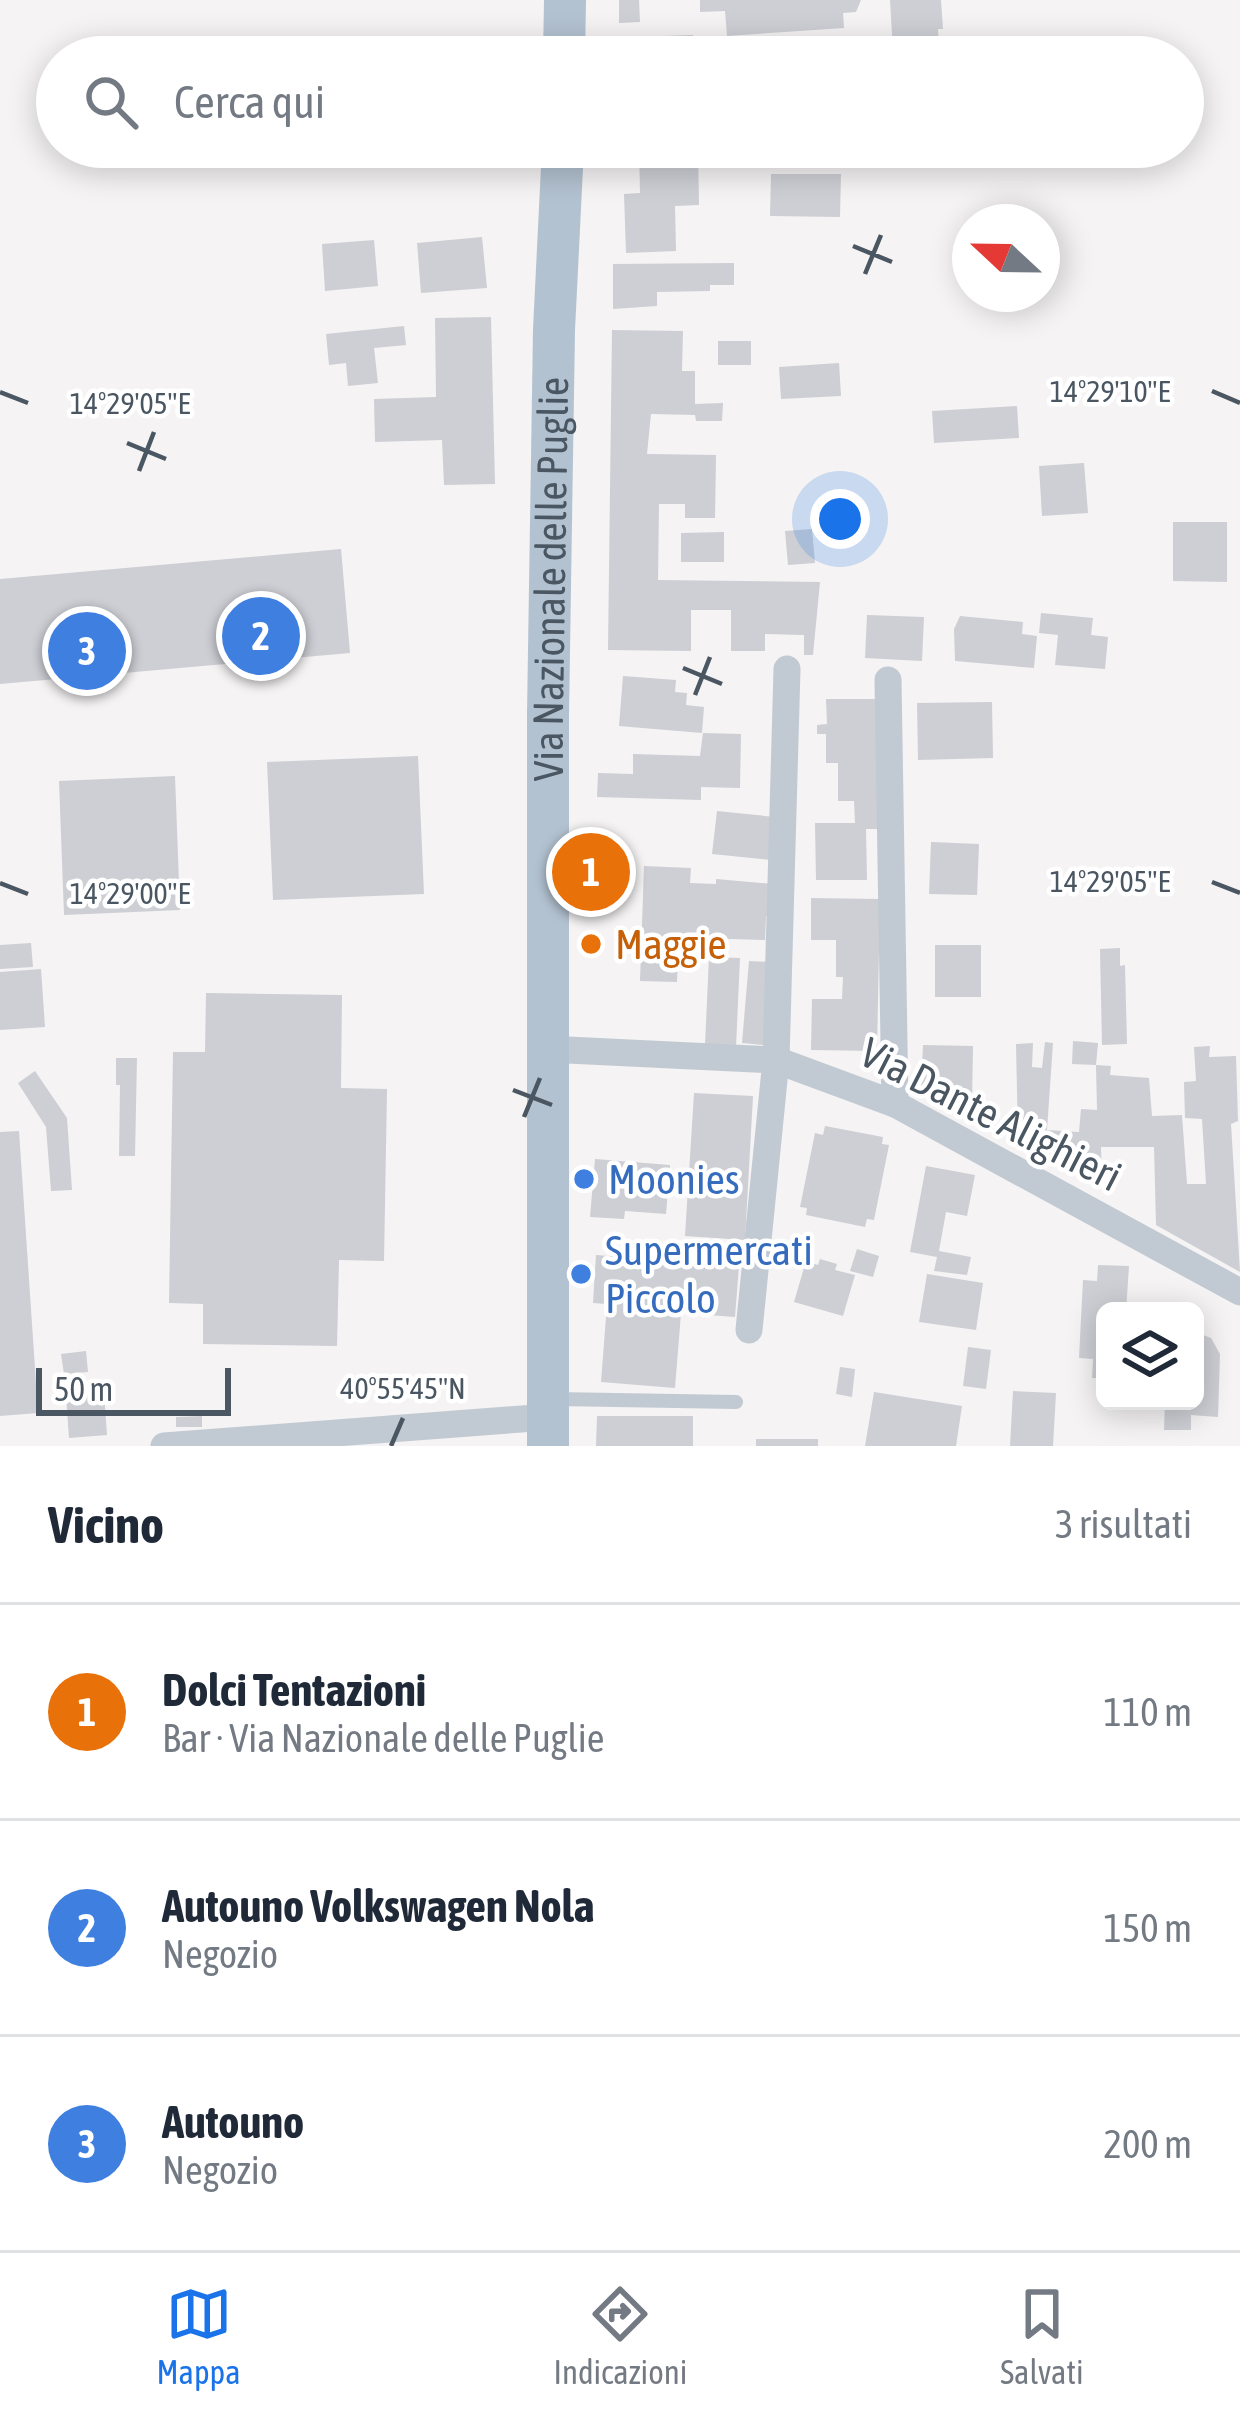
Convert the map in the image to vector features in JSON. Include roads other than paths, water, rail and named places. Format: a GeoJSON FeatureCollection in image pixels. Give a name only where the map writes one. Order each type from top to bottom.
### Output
{"type":"FeatureCollection","features":[{"type":"Feature","properties":{"kind":"main road"},"geometry":{"type":"LineString","coordinates":[[564,36],[565,0]]}},
{"type":"Feature","properties":{"kind":"main road","name":"Via Nazionale delle Puglie"},"geometry":{"type":"LineString","coordinates":[[548,1421],[554,330],[562,168]]}},
{"type":"Feature","properties":{"kind":"street"},"geometry":{"type":"LineString","coordinates":[[749,1330],[776,1060],[787,669]]}},
{"type":"Feature","properties":{"kind":"street"},"geometry":{"type":"LineString","coordinates":[[889,680],[895,1104]]}},
{"type":"Feature","properties":{"kind":"street","name":"Via Dante Alighieri"},"geometry":{"type":"LineString","coordinates":[[547,1049],[776,1060],[895,1104],[1240,1292]]}},
{"type":"Feature","properties":{"kind":"street"},"geometry":{"type":"LineString","coordinates":[[164,1446],[548,1421]]}},
{"type":"Feature","properties":{"kind":"lane"},"geometry":{"type":"LineString","coordinates":[[548,1421],[736,1402]]}},
{"type":"Feature","properties":{"kind":"place","name":"Autouno Volkswagen Nola"},"geometry":{"type":"Point","coordinates":[261,636]}},
{"type":"Feature","properties":{"kind":"place","name":"Autouno"},"geometry":{"type":"Point","coordinates":[87,651]}},
{"type":"Feature","properties":{"kind":"place","name":"Dolci Tentazioni"},"geometry":{"type":"Point","coordinates":[591,872]}},
{"type":"Feature","properties":{"kind":"place","name":"Maggie"},"geometry":{"type":"Point","coordinates":[591,944]}},
{"type":"Feature","properties":{"kind":"place","name":"Moonies"},"geometry":{"type":"Point","coordinates":[584,1179]}},
{"type":"Feature","properties":{"kind":"place","name":"Supermercati Piccolo"},"geometry":{"type":"Point","coordinates":[581,1274]}}]}
